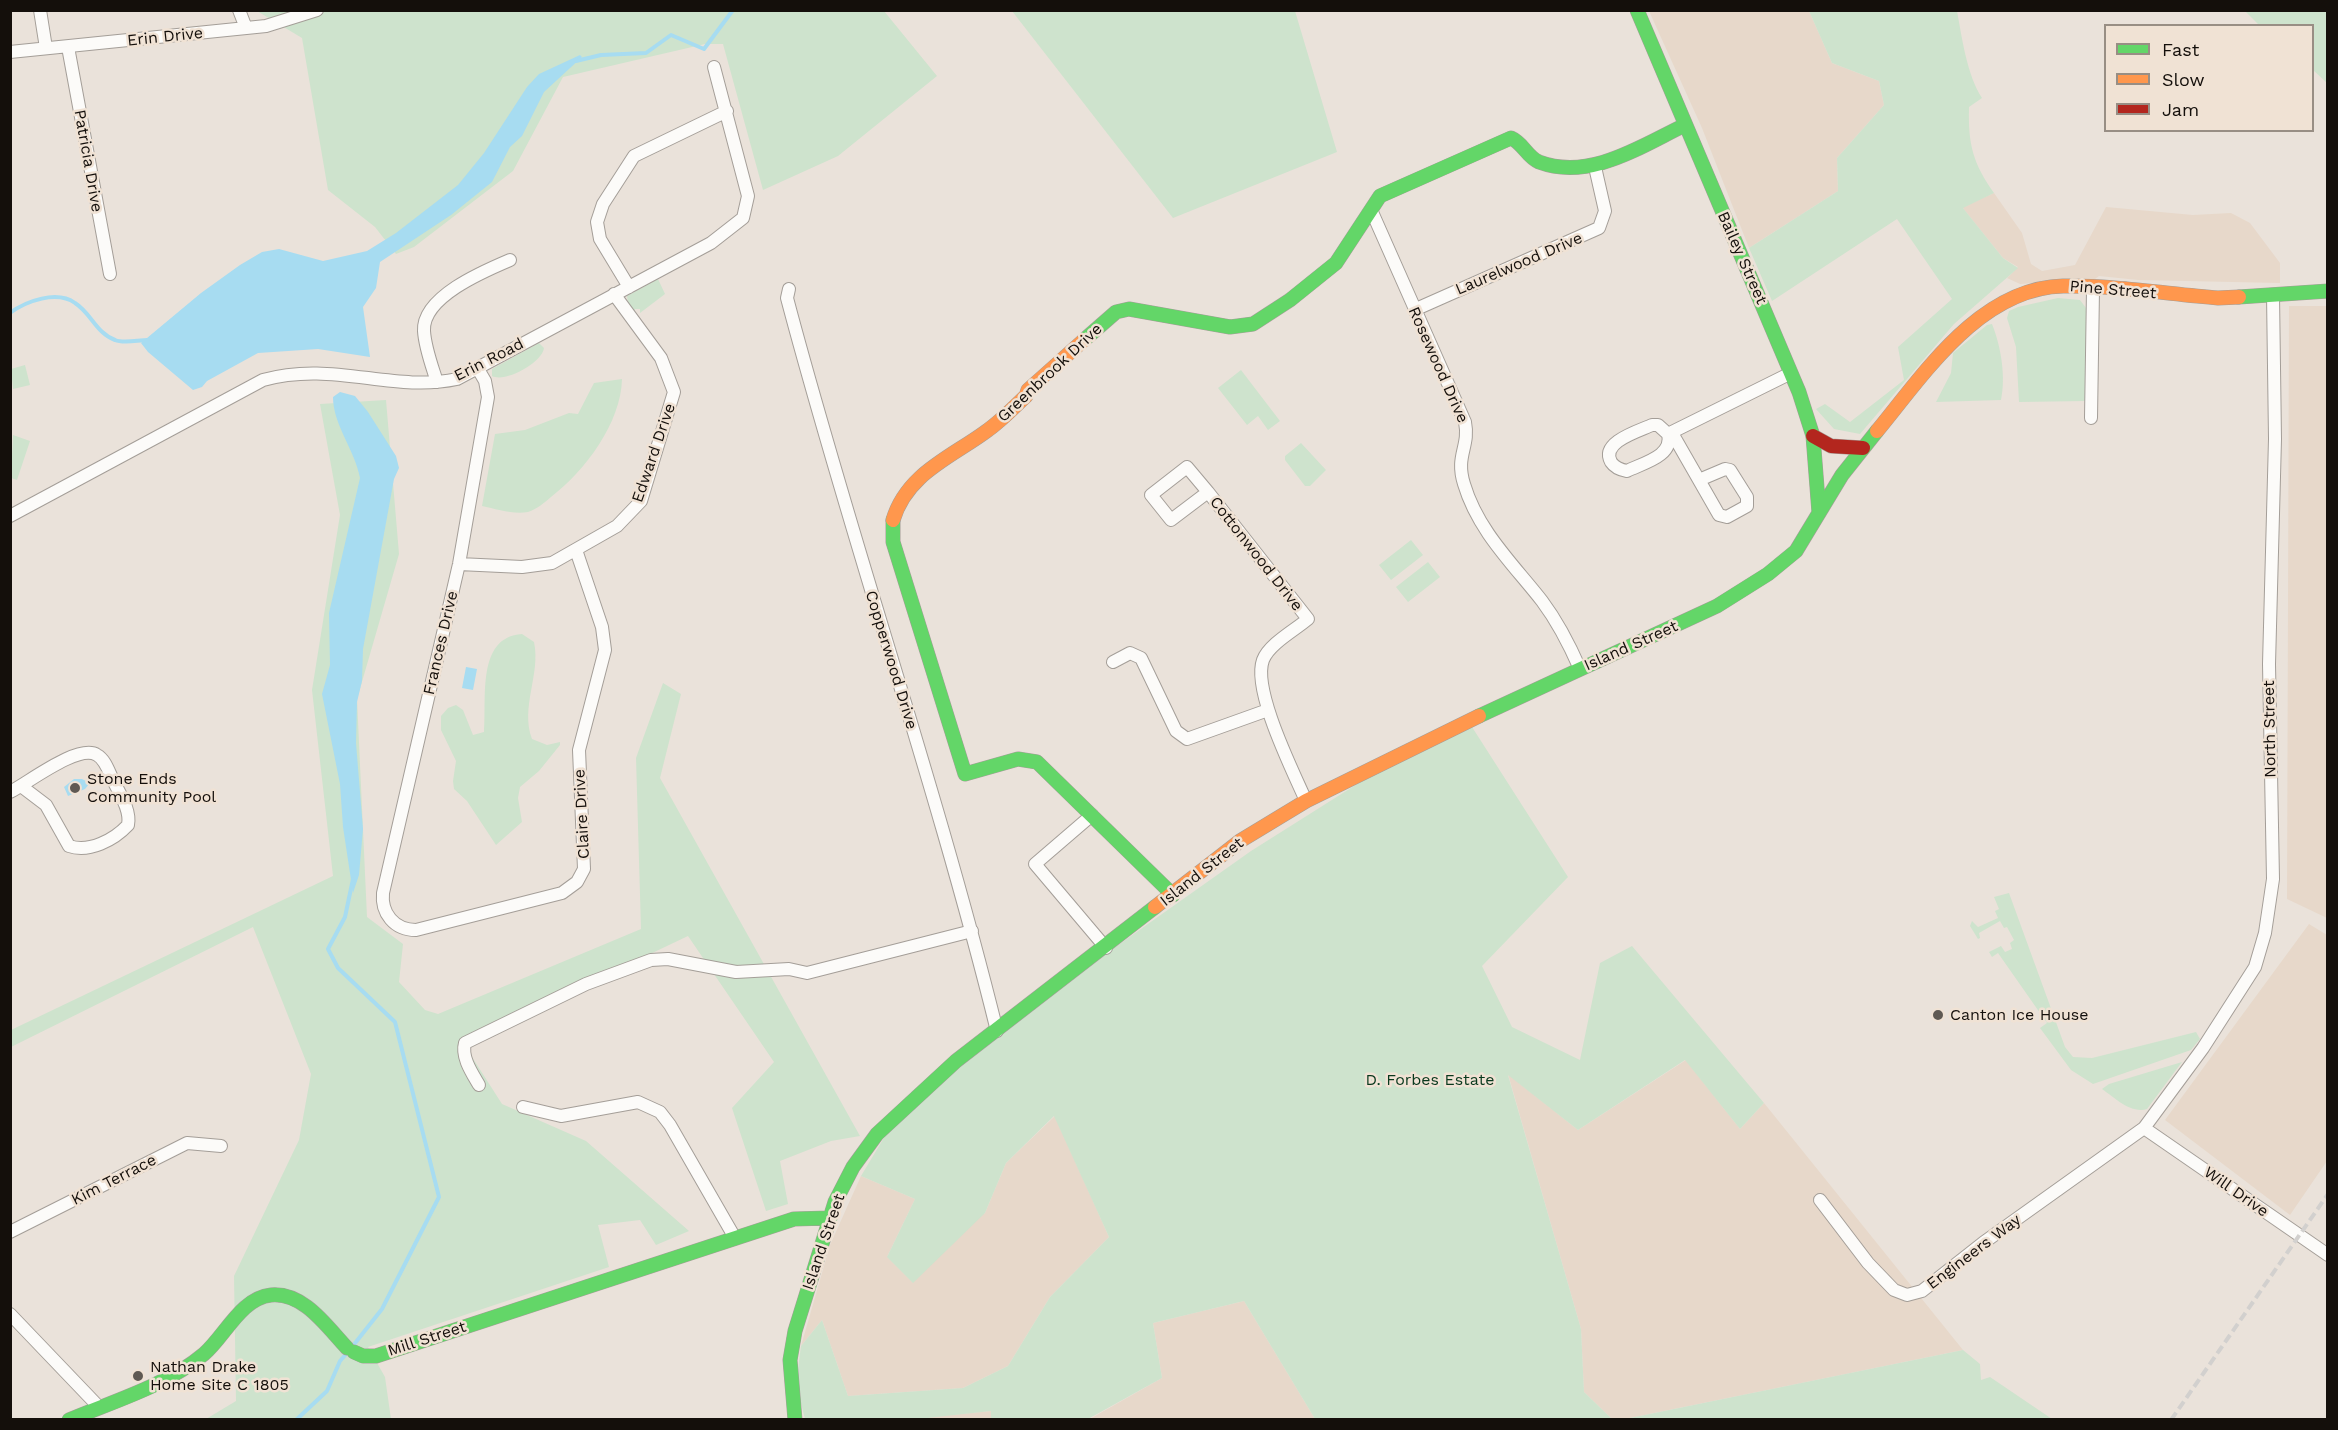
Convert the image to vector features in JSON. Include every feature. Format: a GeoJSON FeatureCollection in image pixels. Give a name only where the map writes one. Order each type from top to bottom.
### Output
{"type":"FeatureCollection","features":[{"type":"Feature","properties":{"kind":"street"},"geometry":{"type":"LineString","coordinates":[[40,10],[45,48]]}},
{"type":"Feature","properties":{"kind":"street"},"geometry":{"type":"LineString","coordinates":[[239,10],[246,28]]}},
{"type":"Feature","properties":{"kind":"street","name":"Erin Drive"},"geometry":{"type":"LineString","coordinates":[[10,52],[246,28],[288,21],[317,10]]}},
{"type":"Feature","properties":{"kind":"street","name":"Bailey Street"},"geometry":{"type":"LineString","coordinates":[[1637,10],[1791,373],[1813,436],[1819,513]]}},
{"type":"Feature","properties":{"kind":"street","name":"Patricia Drive"},"geometry":{"type":"LineString","coordinates":[[68,47],[110,274]]}},
{"type":"Feature","properties":{"kind":"street","name":"Erin Road"},"geometry":{"type":"LineString","coordinates":[[10,516],[263,380],[283,374],[311,371],[437,382],[457,379],[711,243],[743,218],[746,211],[747,187],[714,67]]}},
{"type":"Feature","properties":{"kind":"street"},"geometry":{"type":"LineString","coordinates":[[629,287],[600,239],[597,222],[603,204],[634,156],[727,111]]}},
{"type":"Feature","properties":{"kind":"street"},"geometry":{"type":"LineString","coordinates":[[1595,167],[1684,125]]}},
{"type":"Feature","properties":{"kind":"street","name":"Greenbrook Drive"},"geometry":{"type":"LineString","coordinates":[[1173,895],[1037,762],[1028,759],[964,774],[893,542],[891,522],[895,509],[926,470],[987,430],[1026,396],[1028,390],[1122,309],[1149,311],[1230,327],[1253,324],[1331,268],[1383,194],[1511,138],[1539,162],[1595,167]]}},
{"type":"Feature","properties":{"kind":"street","name":"Laurelwood Drive"},"geometry":{"type":"LineString","coordinates":[[1414,310],[1599,228],[1605,211],[1595,167]]}},
{"type":"Feature","properties":{"kind":"street","name":"Rosewood Drive"},"geometry":{"type":"LineString","coordinates":[[1372,212],[1465,422],[1467,438],[1460,465],[1475,513],[1512,567],[1548,610],[1580,669]]}},
{"type":"Feature","properties":{"kind":"street"},"geometry":{"type":"LineString","coordinates":[[437,382],[424,331],[429,311],[435,303],[481,272],[510,260]]}},
{"type":"Feature","properties":{"kind":"street","name":"Pine Street"},"geometry":{"type":"LineString","coordinates":[[1819,513],[1842,475],[1863,448],[1964,331],[1995,307],[2024,294],[2061,286],[2218,298],[2328,291]]}},
{"type":"Feature","properties":{"kind":"street","name":"Copperwood Drive"},"geometry":{"type":"LineString","coordinates":[[789,289],[787,298],[827,446],[972,931],[997,1031]]}},
{"type":"Feature","properties":{"kind":"street"},"geometry":{"type":"LineString","coordinates":[[2091,418],[2093,290]]}},
{"type":"Feature","properties":{"kind":"street","name":"Edward Drive"},"geometry":{"type":"LineString","coordinates":[[459,564],[509,567],[543,565],[576,550],[617,526],[638,506],[674,397],[672,382],[661,358],[614,294]]}},
{"type":"Feature","properties":{"kind":"street","name":"North Street"},"geometry":{"type":"LineString","coordinates":[[2144,1128],[2239,995],[2254,967],[2270,908],[2273,879],[2269,664],[2275,439],[2273,295]]}},
{"type":"Feature","properties":{"kind":"street","name":"Frances Drive"},"geometry":{"type":"LineString","coordinates":[[388,916],[382,902],[383,893],[459,564],[488,397],[485,381],[478,369]]}},
{"type":"Feature","properties":{"kind":"street"},"geometry":{"type":"LineString","coordinates":[[1670,434],[1791,373]]}},
{"type":"Feature","properties":{"kind":"street"},"geometry":{"type":"LineString","coordinates":[[1670,434],[1670,444],[1666,451],[1627,471],[1618,468],[1611,461],[1609,452],[1613,444],[1652,425],[1658,425],[1670,434],[1699,480]]}},
{"type":"Feature","properties":{"kind":"street"},"geometry":{"type":"LineString","coordinates":[[1813,436],[1832,446],[1863,448]]}},
{"type":"Feature","properties":{"kind":"street","name":"Cottonwood Drive"},"geometry":{"type":"LineString","coordinates":[[1208,492],[1171,520],[1151,495],[1187,467],[1208,492],[1308,619],[1267,652],[1263,661],[1262,682],[1268,710],[1306,801]]}},
{"type":"Feature","properties":{"kind":"street","name":"Island Street"},"geometry":{"type":"LineString","coordinates":[[795,1419],[790,1360],[793,1340],[829,1218],[852,1167],[877,1134],[956,1061],[1106,948],[1240,841],[1306,801],[1580,669],[1717,606],[1768,574],[1796,551],[1819,513]]}},
{"type":"Feature","properties":{"kind":"street","name":"Claire Drive"},"geometry":{"type":"LineString","coordinates":[[388,916],[404,928],[425,927],[567,891],[577,882],[584,869],[579,750],[605,650],[602,627],[576,550]]}},
{"type":"Feature","properties":{"kind":"street"},"geometry":{"type":"LineString","coordinates":[[1113,662],[1130,653],[1141,658],[1176,731],[1187,739],[1268,710]]}},
{"type":"Feature","properties":{"kind":"street"},"geometry":{"type":"LineString","coordinates":[[81,753],[93,753],[103,760],[129,817],[128,825],[92,848],[80,849],[69,846],[46,805],[16,789],[39,774],[81,753]]}},
{"type":"Feature","properties":{"kind":"street"},"geometry":{"type":"LineString","coordinates":[[1092,814],[1035,864],[1106,948]]}},
{"type":"Feature","properties":{"kind":"street"},"geometry":{"type":"LineString","coordinates":[[479,1085],[470,1071],[463,1050],[465,1043],[586,984],[639,962],[668,959],[736,972],[789,969],[807,973],[972,931]]}},
{"type":"Feature","properties":{"kind":"street"},"geometry":{"type":"LineString","coordinates":[[523,1107],[561,1116],[626,1102],[649,1105],[660,1112],[670,1125],[735,1239]]}},
{"type":"Feature","properties":{"kind":"street","name":"Engineers Way"},"geometry":{"type":"LineString","coordinates":[[1820,1200],[1868,1263],[1894,1290],[1907,1295],[1922,1291],[1983,1243],[2144,1128]]}},
{"type":"Feature","properties":{"kind":"street","name":"Will Drive"},"geometry":{"type":"LineString","coordinates":[[2144,1128],[2328,1255]]}},
{"type":"Feature","properties":{"kind":"street","name":"Kim Terrace"},"geometry":{"type":"LineString","coordinates":[[10,1232],[187,1143],[221,1146]]}},
{"type":"Feature","properties":{"kind":"street","name":"Mill Street"},"geometry":{"type":"LineString","coordinates":[[69,1419],[168,1376],[203,1355],[255,1300],[269,1294],[282,1295],[302,1304],[350,1350],[363,1356],[376,1356],[794,1219],[829,1218]]}},
{"type":"Feature","properties":{"kind":"street"},"geometry":{"type":"LineString","coordinates":[[10,1314],[98,1406]]}},
{"type":"Feature","properties":{"kind":"shaded area"},"geometry":{"type":"Polygon","coordinates":[[[1649,11],[1809,11],[1832,63],[1879,81],[1884,105],[1837,158],[1838,191],[1749,248],[1702,128],[1649,11]]]}},
{"type":"Feature","properties":{"kind":"shaded area"},"geometry":{"type":"Polygon","coordinates":[[[1994,193],[2022,233],[2031,264],[2042,271],[2075,265],[2106,207],[2193,215],[2231,213],[2250,223],[2280,263],[2280,283],[2138,280],[2099,276],[2095,279],[2020,284],[2007,278],[2018,267],[2003,258],[1962,207],[1994,193]]]}},
{"type":"Feature","properties":{"kind":"shaded area"},"geometry":{"type":"Polygon","coordinates":[[[2289,306],[2327,306],[2327,918],[2287,899],[2289,306]]]}},
{"type":"Feature","properties":{"kind":"shaded area"},"geometry":{"type":"Polygon","coordinates":[[[2309,924],[2327,935],[2327,1161],[2290,1215],[2165,1120],[2309,924]]]}},
{"type":"Feature","properties":{"kind":"shaded area"},"geometry":{"type":"Polygon","coordinates":[[[1686,1060],[1740,1129],[1764,1103],[1963,1350],[1625,1419],[1612,1419],[1584,1392],[1581,1329],[1508,1074],[1578,1130],[1686,1060]]]}},
{"type":"Feature","properties":{"kind":"shaded area"},"geometry":{"type":"Polygon","coordinates":[[[1055,1116],[1109,1237],[1050,1297],[1008,1366],[963,1388],[848,1396],[822,1320],[801,1346],[830,1245],[861,1176],[915,1199],[887,1257],[985,1213],[1006,1163],[1055,1116]]]}},
{"type":"Feature","properties":{"kind":"shaded area"},"geometry":{"type":"Polygon","coordinates":[[[1244,1301],[1315,1419],[1088,1420],[1162,1378],[1153,1323],[1244,1301]]]}},
{"type":"Feature","properties":{"kind":"shaded area"},"geometry":{"type":"Polygon","coordinates":[[[991,1411],[991,1419],[909,1419],[991,1411]]]}},
{"type":"Feature","properties":{"kind":"green space"},"geometry":{"type":"Polygon","coordinates":[[[257,11],[884,11],[937,76],[838,156],[763,190],[723,44],[705,44],[563,77],[513,171],[414,247],[396,254],[375,227],[328,190],[302,38],[257,11]]]}},
{"type":"Feature","properties":{"kind":"green space"},"geometry":{"type":"Polygon","coordinates":[[[1012,11],[1295,11],[1337,152],[1173,218],[1012,11]]]}},
{"type":"Feature","properties":{"kind":"green space"},"geometry":{"type":"Polygon","coordinates":[[[1809,11],[1957,11],[1972,78],[1982,98],[1969,107],[1973,153],[1994,193],[1963,208],[2003,258],[2018,268],[1954,324],[1860,434],[1834,429],[1816,409],[1825,404],[1850,422],[1904,380],[1898,347],[1952,299],[1897,219],[1772,301],[1749,248],[1838,191],[1837,158],[1884,105],[1879,81],[1832,63],[1809,11]]]}},
{"type":"Feature","properties":{"kind":"green space"},"geometry":{"type":"Polygon","coordinates":[[[2245,11],[2327,11],[2327,83],[2314,71],[2314,24],[2258,24],[2245,11]]]}},
{"type":"Feature","properties":{"kind":"green space"},"geometry":{"type":"Polygon","coordinates":[[[658,279],[665,294],[640,313],[640,309],[635,309],[634,312],[628,304],[627,296],[658,279]]]}},
{"type":"Feature","properties":{"kind":"green space"},"geometry":{"type":"Polygon","coordinates":[[[2058,298],[2080,300],[2086,308],[2088,319],[2085,401],[2019,402],[2016,347],[2007,318],[2009,311],[2058,298]]]}},
{"type":"Feature","properties":{"kind":"green space"},"geometry":{"type":"Polygon","coordinates":[[[1992,324],[2002,362],[2001,400],[1936,402],[1951,373],[1953,353],[1987,325],[1992,324]]]}},
{"type":"Feature","properties":{"kind":"green space"},"geometry":{"type":"Polygon","coordinates":[[[539,343],[544,348],[542,354],[530,365],[505,377],[492,376],[492,369],[539,343]]]}},
{"type":"Feature","properties":{"kind":"green space"},"geometry":{"type":"Polygon","coordinates":[[[25,365],[30,385],[13,389],[11,369],[25,365]]]}},
{"type":"Feature","properties":{"kind":"green space"},"geometry":{"type":"Polygon","coordinates":[[[1241,370],[1280,421],[1268,430],[1258,416],[1247,425],[1218,388],[1241,370]]]}},
{"type":"Feature","properties":{"kind":"green space"},"geometry":{"type":"Polygon","coordinates":[[[622,379],[620,396],[608,429],[588,460],[564,486],[540,506],[528,512],[511,512],[482,506],[495,434],[525,430],[569,413],[578,414],[594,383],[622,379]]]}},
{"type":"Feature","properties":{"kind":"green space"},"geometry":{"type":"Polygon","coordinates":[[[386,400],[399,554],[357,699],[367,917],[403,944],[399,982],[425,1010],[438,1014],[641,929],[636,758],[663,683],[681,694],[660,778],[860,1136],[831,1141],[780,1161],[788,1204],[766,1211],[732,1108],[774,1062],[688,936],[463,1043],[502,1104],[586,1141],[689,1231],[656,1245],[640,1220],[598,1225],[609,1267],[368,1347],[385,1377],[391,1419],[206,1419],[236,1401],[234,1276],[299,1140],[311,1074],[253,927],[11,1047],[11,1030],[333,876],[312,690],[340,515],[320,404],[386,400]]]}},
{"type":"Feature","properties":{"kind":"green space"},"geometry":{"type":"Polygon","coordinates":[[[13,435],[30,441],[17,480],[11,478],[13,435]]]}},
{"type":"Feature","properties":{"kind":"green space"},"geometry":{"type":"Polygon","coordinates":[[[1301,443],[1326,470],[1310,486],[1305,486],[1285,460],[1285,456],[1301,443]]]}},
{"type":"Feature","properties":{"kind":"green space"},"geometry":{"type":"Polygon","coordinates":[[[1411,540],[1423,555],[1391,580],[1379,565],[1411,540]]]}},
{"type":"Feature","properties":{"kind":"green space"},"geometry":{"type":"Polygon","coordinates":[[[1428,562],[1440,577],[1408,602],[1396,587],[1428,562]]]}},
{"type":"Feature","properties":{"kind":"green space"},"geometry":{"type":"Polygon","coordinates":[[[522,634],[534,642],[535,666],[528,715],[532,739],[547,745],[560,742],[560,745],[539,771],[520,787],[518,798],[522,822],[496,845],[467,801],[454,789],[456,761],[441,730],[441,716],[448,708],[456,705],[463,710],[473,735],[484,732],[485,687],[491,658],[497,646],[507,638],[522,634]]]}},
{"type":"Feature","properties":{"kind":"green space","name":"D. Forbes Estate"},"geometry":{"type":"Polygon","coordinates":[[[1465,716],[1568,877],[1482,966],[1512,1027],[1580,1060],[1600,963],[1632,946],[1764,1103],[1740,1129],[1685,1060],[1578,1130],[1508,1075],[1581,1329],[1584,1392],[1612,1419],[1315,1419],[1244,1301],[1153,1323],[1162,1378],[1088,1419],[991,1419],[991,1411],[909,1420],[805,1419],[796,1384],[801,1346],[822,1320],[848,1396],[963,1388],[1008,1366],[1050,1297],[1109,1237],[1054,1116],[1006,1163],[985,1213],[913,1283],[887,1257],[915,1199],[861,1176],[912,1091],[1251,851],[1465,716]]]}},
{"type":"Feature","properties":{"kind":"green space"},"geometry":{"type":"Polygon","coordinates":[[[2009,893],[2065,1047],[2073,1057],[2092,1058],[2196,1032],[2200,1039],[2191,1050],[2093,1084],[2071,1070],[2040,1028],[2047,1023],[1998,953],[1992,957],[1989,952],[2001,946],[2005,952],[2012,949],[2010,943],[2014,940],[2007,927],[2004,928],[2000,921],[1979,933],[1980,938],[1978,939],[1970,926],[1972,921],[1978,927],[1998,918],[1995,911],[1999,909],[1994,897],[2009,893]]]}},
{"type":"Feature","properties":{"kind":"green space"},"geometry":{"type":"Polygon","coordinates":[[[2182,1062],[2147,1109],[2129,1107],[2102,1089],[2109,1084],[2182,1062]]]}},
{"type":"Feature","properties":{"kind":"green space"},"geometry":{"type":"Polygon","coordinates":[[[1963,1350],[1980,1364],[1981,1380],[1990,1377],[2052,1419],[1625,1419],[1963,1350]]]}},
{"type":"Feature","properties":{"kind":"water"},"geometry":{"type":"Polygon","coordinates":[[[580,55],[582,57],[544,92],[522,136],[510,147],[492,182],[451,215],[380,262],[376,288],[363,307],[370,357],[318,349],[258,353],[207,381],[202,387],[193,390],[148,352],[141,343],[201,293],[262,252],[279,249],[323,261],[367,251],[396,233],[458,185],[484,153],[527,87],[539,74],[580,55]]]}},
{"type":"Feature","properties":{"kind":"water"},"geometry":{"type":"Polygon","coordinates":[[[340,392],[355,396],[368,412],[396,456],[399,468],[394,479],[363,649],[362,681],[357,702],[356,743],[363,829],[359,875],[353,893],[343,827],[340,784],[322,694],[330,665],[329,613],[360,478],[334,407],[333,397],[340,392]]]}},
{"type":"Feature","properties":{"kind":"water"},"geometry":{"type":"Polygon","coordinates":[[[466,667],[477,669],[473,690],[462,688],[466,667]]]}},
{"type":"Feature","properties":{"kind":"water","name":"Stone Ends Community Pool"},"geometry":{"type":"Polygon","coordinates":[[[74,779],[82,779],[90,783],[85,789],[68,796],[64,787],[74,779]]]}},
{"type":"Feature","properties":{"kind":"waterway"},"geometry":{"type":"LineString","coordinates":[[576,61],[601,55],[646,53],[671,35],[704,49],[733,10]]}},
{"type":"Feature","properties":{"kind":"waterway"},"geometry":{"type":"LineString","coordinates":[[10,313],[33,301],[60,297],[81,307],[108,337],[127,342],[148,340]]}},
{"type":"Feature","properties":{"kind":"waterway"},"geometry":{"type":"LineString","coordinates":[[352,1347],[382,1309],[439,1197],[395,1022],[338,968],[328,949],[345,917],[353,879]]}},
{"type":"Feature","properties":{"kind":"waterway"},"geometry":{"type":"LineString","coordinates":[[296,1420],[327,1391],[340,1361],[347,1353]]}},
{"type":"Feature","properties":{"kind":"railway"},"geometry":{"type":"LineString","coordinates":[[2171,1420],[2328,1194]]}},
{"type":"Feature","properties":{"kind":"traffic: fast"},"geometry":{"type":"LineString","coordinates":[[1637,10],[1799,392],[1813,436],[1819,513]]}},
{"type":"Feature","properties":{"kind":"traffic: fast"},"geometry":{"type":"LineString","coordinates":[[1084,340],[1116,312],[1129,309],[1230,327],[1253,324],[1290,300],[1336,263],[1380,196],[1511,138],[1539,162],[1558,167],[1577,167],[1615,158],[1685,125]]}},
{"type":"Feature","properties":{"kind":"traffic: fast"},"geometry":{"type":"LineString","coordinates":[[2239,297],[2328,291]]}},
{"type":"Feature","properties":{"kind":"traffic: fast"},"geometry":{"type":"LineString","coordinates":[[1479,716],[1717,606],[1768,574],[1796,551],[1842,475],[1877,431]]}},
{"type":"Feature","properties":{"kind":"traffic: fast"},"geometry":{"type":"LineString","coordinates":[[893,520],[893,542],[965,774],[1018,759],[1037,762],[1173,895]]}},
{"type":"Feature","properties":{"kind":"traffic: fast"},"geometry":{"type":"LineString","coordinates":[[795,1420],[790,1360],[795,1331],[835,1202],[853,1167],[877,1134],[956,1061],[1155,907]]}},
{"type":"Feature","properties":{"kind":"traffic: fast"},"geometry":{"type":"LineString","coordinates":[[354,1352],[363,1356],[376,1356],[794,1219],[829,1218]]}},
{"type":"Feature","properties":{"kind":"traffic: fast"},"geometry":{"type":"LineString","coordinates":[[69,1420],[139,1392],[173,1375],[204,1354],[242,1310],[260,1298],[271,1295],[294,1299],[304,1305],[323,1321],[347,1348]]}},
{"type":"Feature","properties":{"kind":"traffic: slow"},"geometry":{"type":"LineString","coordinates":[[1877,431],[1956,338],[1980,318],[2006,301],[2033,290],[2082,286],[2218,298],[2239,297]]}},
{"type":"Feature","properties":{"kind":"traffic: slow"},"geometry":{"type":"LineString","coordinates":[[893,520],[900,504],[920,478],[998,422],[1026,396],[1028,390],[1084,340]]}},
{"type":"Feature","properties":{"kind":"traffic: slow"},"geometry":{"type":"LineString","coordinates":[[1155,907],[1240,841],[1306,801],[1479,716]]}},
{"type":"Feature","properties":{"kind":"traffic: jam"},"geometry":{"type":"LineString","coordinates":[[1813,436],[1831,446],[1863,448]]}},
{"type":"Feature","properties":{"kind":"place","name":"Stone Ends Community Pool"},"geometry":{"type":"Point","coordinates":[75,788]}},
{"type":"Feature","properties":{"kind":"place","name":"Canton Ice House"},"geometry":{"type":"Point","coordinates":[1938,1015]}},
{"type":"Feature","properties":{"kind":"place","name":"Nathan Drake Home Site C 1805"},"geometry":{"type":"Point","coordinates":[138,1376]}}]}
